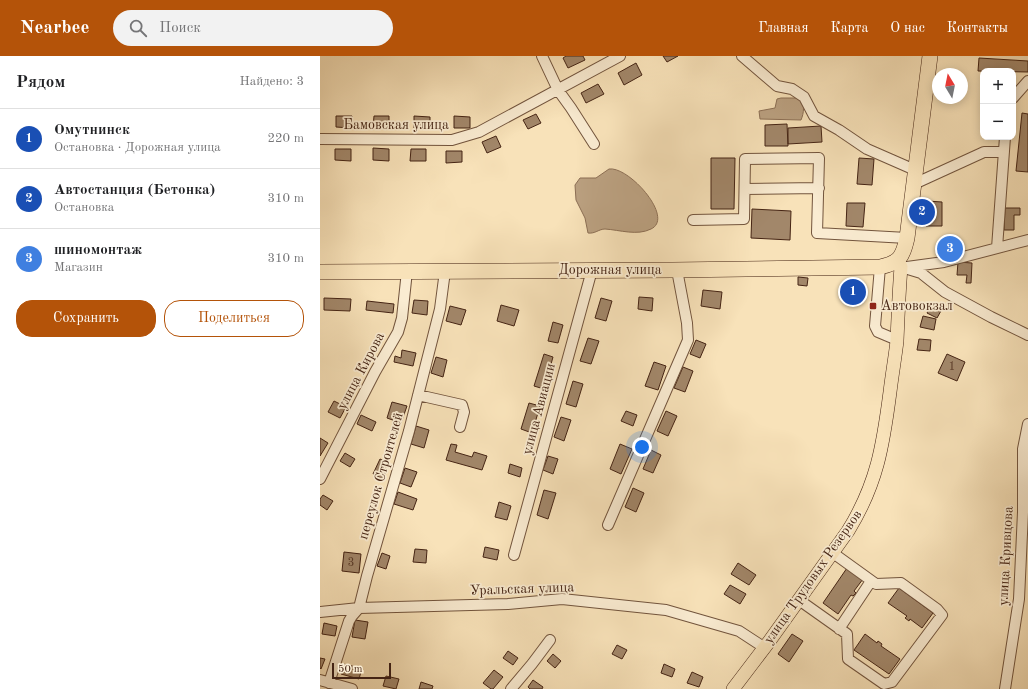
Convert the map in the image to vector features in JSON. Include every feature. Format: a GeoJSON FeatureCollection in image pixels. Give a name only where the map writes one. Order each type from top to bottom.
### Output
{"type":"FeatureCollection","features":[{"type":"Feature","properties":{"kind":"highway","name":"улица Трудовых Резервов"},"geometry":{"type":"LineString","coordinates":[[899,264],[904,253],[907,238],[930,56]]}},
{"type":"Feature","properties":{"kind":"highway","name":"Дорожная улица"},"geometry":{"type":"LineString","coordinates":[[320,272],[677,270],[880,267],[899,264]]}},
{"type":"Feature","properties":{"kind":"main road","name":"улица Трудовых Резервов"},"geometry":{"type":"LineString","coordinates":[[733,689],[765,648],[833,553],[858,514],[869,489],[883,442],[897,340],[899,264]]}},
{"type":"Feature","properties":{"kind":"street"},"geometry":{"type":"LineString","coordinates":[[542,56],[558,90],[594,144]]}},
{"type":"Feature","properties":{"kind":"street","name":"Бамовская улица"},"geometry":{"type":"LineString","coordinates":[[320,139],[452,140],[479,132],[620,56]]}},
{"type":"Feature","properties":{"kind":"street"},"geometry":{"type":"LineString","coordinates":[[742,56],[777,86],[792,88],[804,97],[814,116],[914,177],[984,152],[1004,152]]}},
{"type":"Feature","properties":{"kind":"street"},"geometry":{"type":"LineString","coordinates":[[1016,95],[1028,81]]}},
{"type":"Feature","properties":{"kind":"street"},"geometry":{"type":"LineString","coordinates":[[998,248],[1005,140]]}},
{"type":"Feature","properties":{"kind":"street"},"geometry":{"type":"LineString","coordinates":[[693,220],[744,219],[745,159],[819,158],[817,233],[907,238]]}},
{"type":"Feature","properties":{"kind":"street"},"geometry":{"type":"LineString","coordinates":[[745,189],[819,188]]}},
{"type":"Feature","properties":{"kind":"street"},"geometry":{"type":"LineString","coordinates":[[899,264],[944,262],[1028,240]]}},
{"type":"Feature","properties":{"kind":"street"},"geometry":{"type":"LineString","coordinates":[[899,264],[921,273],[945,292],[1028,335]]}},
{"type":"Feature","properties":{"kind":"street"},"geometry":{"type":"LineString","coordinates":[[880,267],[876,326],[878,332],[897,340]]}},
{"type":"Feature","properties":{"kind":"street","name":"улица Авиации"},"geometry":{"type":"LineString","coordinates":[[514,555],[592,270]]}},
{"type":"Feature","properties":{"kind":"street"},"geometry":{"type":"LineString","coordinates":[[608,525],[688,340],[687,322],[677,270]]}},
{"type":"Feature","properties":{"kind":"street","name":"улица Кирова"},"geometry":{"type":"LineString","coordinates":[[320,479],[375,372],[398,332],[402,318],[407,271]]}},
{"type":"Feature","properties":{"kind":"street","name":"переулок Строителей"},"geometry":{"type":"LineString","coordinates":[[325,681],[349,621],[359,608],[409,431],[440,309],[445,271]]}},
{"type":"Feature","properties":{"kind":"street"},"geometry":{"type":"LineString","coordinates":[[418,394],[462,405],[464,412],[460,427]]}},
{"type":"Feature","properties":{"kind":"street","name":"улица Кривцова"},"geometry":{"type":"LineString","coordinates":[[1005,689],[1019,599],[1023,512],[1022,449],[1028,424]]}},
{"type":"Feature","properties":{"kind":"street"},"geometry":{"type":"LineString","coordinates":[[799,600],[846,634],[848,659],[884,684],[892,682],[942,615],[937,609],[901,583],[876,584],[833,553]]}},
{"type":"Feature","properties":{"kind":"street"},"geometry":{"type":"LineString","coordinates":[[839,629],[871,581]]}},
{"type":"Feature","properties":{"kind":"street","name":"Уральская улица"},"geometry":{"type":"LineString","coordinates":[[320,612],[359,608],[508,604],[562,599],[666,610],[739,631],[765,648]]}},
{"type":"Feature","properties":{"kind":"street"},"geometry":{"type":"LineString","coordinates":[[516,687],[550,640]]}},
{"type":"Feature","properties":{"kind":"street"},"geometry":{"type":"LineString","coordinates":[[325,681],[352,689]]}},
{"type":"Feature","properties":{"kind":"shaded area"},"geometry":{"type":"Polygon","coordinates":[[[800,98],[804,109],[801,120],[760,119],[759,111],[775,108],[777,99],[800,98]]]}},
{"type":"Feature","properties":{"kind":"shaded area"},"geometry":{"type":"Polygon","coordinates":[[[609,169],[618,170],[627,176],[637,184],[654,204],[657,215],[657,223],[651,229],[640,232],[628,232],[605,229],[588,233],[585,218],[576,200],[575,185],[580,178],[596,178],[609,169]]]}},
{"type":"Feature","properties":{"kind":"building"},"geometry":{"type":"Polygon","coordinates":[[[566,56],[583,56],[585,60],[568,68],[563,58],[566,56]]]}},
{"type":"Feature","properties":{"kind":"building"},"geometry":{"type":"Polygon","coordinates":[[[663,56],[678,56],[667,62],[663,56]]]}},
{"type":"Feature","properties":{"kind":"building"},"geometry":{"type":"Polygon","coordinates":[[[979,58],[1028,61],[1028,72],[1016,72],[1016,68],[980,68],[980,71],[978,71],[979,58]]]}},
{"type":"Feature","properties":{"kind":"building"},"geometry":{"type":"Polygon","coordinates":[[[636,63],[642,75],[624,85],[618,73],[636,63]]]}},
{"type":"Feature","properties":{"kind":"building"},"geometry":{"type":"Polygon","coordinates":[[[598,84],[604,94],[586,103],[581,93],[598,84]]]}},
{"type":"Feature","properties":{"kind":"building"},"geometry":{"type":"Polygon","coordinates":[[[1022,113],[1028,114],[1028,172],[1016,171],[1022,113]]]}},
{"type":"Feature","properties":{"kind":"building"},"geometry":{"type":"Polygon","coordinates":[[[536,114],[541,123],[528,129],[523,120],[536,114]]]}},
{"type":"Feature","properties":{"kind":"building"},"geometry":{"type":"Polygon","coordinates":[[[336,116],[352,116],[351,128],[336,127],[336,116]]]}},
{"type":"Feature","properties":{"kind":"building"},"geometry":{"type":"Polygon","coordinates":[[[374,116],[389,116],[389,128],[373,127],[374,116]]]}},
{"type":"Feature","properties":{"kind":"building"},"geometry":{"type":"Polygon","coordinates":[[[414,116],[430,117],[430,128],[414,128],[414,116]]]}},
{"type":"Feature","properties":{"kind":"building"},"geometry":{"type":"Polygon","coordinates":[[[454,116],[470,117],[470,128],[454,128],[454,116]]]}},
{"type":"Feature","properties":{"kind":"building"},"geometry":{"type":"Polygon","coordinates":[[[787,124],[788,146],[765,146],[765,125],[787,124]]]}},
{"type":"Feature","properties":{"kind":"building"},"geometry":{"type":"Polygon","coordinates":[[[821,126],[822,142],[788,144],[788,128],[821,126]]]}},
{"type":"Feature","properties":{"kind":"building"},"geometry":{"type":"Polygon","coordinates":[[[496,136],[501,147],[487,153],[482,142],[496,136]]]}},
{"type":"Feature","properties":{"kind":"building"},"geometry":{"type":"Polygon","coordinates":[[[373,148],[389,149],[389,161],[373,160],[373,148]]]}},
{"type":"Feature","properties":{"kind":"building"},"geometry":{"type":"Polygon","coordinates":[[[335,149],[351,149],[351,161],[335,160],[335,149]]]}},
{"type":"Feature","properties":{"kind":"building"},"geometry":{"type":"Polygon","coordinates":[[[411,149],[426,149],[426,161],[410,161],[411,149]]]}},
{"type":"Feature","properties":{"kind":"building"},"geometry":{"type":"Polygon","coordinates":[[[446,151],[462,151],[462,162],[446,163],[446,151]]]}},
{"type":"Feature","properties":{"kind":"building"},"geometry":{"type":"Polygon","coordinates":[[[711,158],[735,158],[734,209],[711,209],[711,158]]]}},
{"type":"Feature","properties":{"kind":"building"},"geometry":{"type":"Polygon","coordinates":[[[859,158],[874,159],[872,185],[857,184],[859,158]]]}},
{"type":"Feature","properties":{"kind":"building"},"geometry":{"type":"Polygon","coordinates":[[[927,201],[942,202],[942,226],[926,226],[927,201]]]}},
{"type":"Feature","properties":{"kind":"building"},"geometry":{"type":"Polygon","coordinates":[[[847,203],[865,203],[863,227],[846,226],[847,203]]]}},
{"type":"Feature","properties":{"kind":"building"},"geometry":{"type":"Polygon","coordinates":[[[1005,208],[1020,208],[1020,215],[1014,215],[1014,230],[1004,230],[1005,208]]]}},
{"type":"Feature","properties":{"kind":"building"},"geometry":{"type":"Polygon","coordinates":[[[752,209],[791,211],[790,240],[751,238],[752,209]]]}},
{"type":"Feature","properties":{"kind":"building"},"geometry":{"type":"Polygon","coordinates":[[[958,262],[972,263],[971,283],[966,283],[967,275],[957,275],[958,262]]]}},
{"type":"Feature","properties":{"kind":"building"},"geometry":{"type":"Polygon","coordinates":[[[798,277],[808,278],[807,286],[798,285],[798,277]]]}},
{"type":"Feature","properties":{"kind":"building"},"geometry":{"type":"Polygon","coordinates":[[[847,281],[859,283],[856,300],[845,299],[847,281]]]}},
{"type":"Feature","properties":{"kind":"building"},"geometry":{"type":"Polygon","coordinates":[[[703,290],[722,292],[720,309],[701,306],[703,290]]]}},
{"type":"Feature","properties":{"kind":"building"},"geometry":{"type":"Polygon","coordinates":[[[639,297],[653,298],[652,311],[638,309],[639,297]]]}},
{"type":"Feature","properties":{"kind":"building"},"geometry":{"type":"Polygon","coordinates":[[[324,298],[351,299],[350,311],[324,310],[324,298]]]}},
{"type":"Feature","properties":{"kind":"building"},"geometry":{"type":"Polygon","coordinates":[[[601,298],[612,301],[606,321],[595,318],[601,298]]]}},
{"type":"Feature","properties":{"kind":"building"},"geometry":{"type":"Polygon","coordinates":[[[414,300],[428,301],[427,315],[412,313],[414,300]]]}},
{"type":"Feature","properties":{"kind":"building"},"geometry":{"type":"Polygon","coordinates":[[[367,301],[394,304],[393,313],[366,310],[367,301]]]}},
{"type":"Feature","properties":{"kind":"building"},"geometry":{"type":"Polygon","coordinates":[[[932,304],[942,309],[937,318],[927,313],[932,304]]]}},
{"type":"Feature","properties":{"kind":"building"},"geometry":{"type":"Polygon","coordinates":[[[501,305],[519,310],[514,326],[497,321],[501,305]]]}},
{"type":"Feature","properties":{"kind":"building"},"geometry":{"type":"Polygon","coordinates":[[[450,306],[466,310],[461,325],[446,321],[450,306]]]}},
{"type":"Feature","properties":{"kind":"building"},"geometry":{"type":"Polygon","coordinates":[[[923,316],[936,319],[934,330],[920,327],[923,316]]]}},
{"type":"Feature","properties":{"kind":"building"},"geometry":{"type":"Polygon","coordinates":[[[553,322],[563,325],[558,343],[548,341],[553,322]]]}},
{"type":"Feature","properties":{"kind":"building"},"geometry":{"type":"Polygon","coordinates":[[[588,338],[599,341],[591,364],[580,361],[588,338]]]}},
{"type":"Feature","properties":{"kind":"building"},"geometry":{"type":"Polygon","coordinates":[[[919,339],[931,340],[930,351],[917,350],[919,339]]]}},
{"type":"Feature","properties":{"kind":"building"},"geometry":{"type":"Polygon","coordinates":[[[696,340],[706,344],[700,358],[690,354],[696,340]]]}},
{"type":"Feature","properties":{"kind":"building"},"geometry":{"type":"Polygon","coordinates":[[[402,350],[416,353],[413,366],[394,362],[395,356],[401,358],[402,350]]]}},
{"type":"Feature","properties":{"kind":"building"},"geometry":{"type":"Polygon","coordinates":[[[544,354],[553,357],[544,389],[534,386],[544,354]]]}},
{"type":"Feature","properties":{"kind":"building"},"geometry":{"type":"Polygon","coordinates":[[[947,354],[965,362],[957,381],[938,373],[947,354]]]}},
{"type":"Feature","properties":{"kind":"building"},"geometry":{"type":"Polygon","coordinates":[[[436,357],[447,360],[443,377],[431,373],[436,357]]]}},
{"type":"Feature","properties":{"kind":"building"},"geometry":{"type":"Polygon","coordinates":[[[654,362],[666,366],[658,390],[645,386],[654,362]]]}},
{"type":"Feature","properties":{"kind":"building"},"geometry":{"type":"Polygon","coordinates":[[[683,367],[693,371],[685,392],[674,388],[683,367]]]}},
{"type":"Feature","properties":{"kind":"building"},"geometry":{"type":"Polygon","coordinates":[[[573,381],[583,384],[576,407],[566,404],[573,381]]]}},
{"type":"Feature","properties":{"kind":"building"},"geometry":{"type":"Polygon","coordinates":[[[334,401],[346,407],[340,418],[328,412],[334,401]]]}},
{"type":"Feature","properties":{"kind":"building"},"geometry":{"type":"Polygon","coordinates":[[[392,402],[407,406],[401,423],[387,418],[392,402]]]}},
{"type":"Feature","properties":{"kind":"building"},"geometry":{"type":"Polygon","coordinates":[[[529,403],[540,406],[532,433],[521,429],[529,403]]]}},
{"type":"Feature","properties":{"kind":"building"},"geometry":{"type":"Polygon","coordinates":[[[626,411],[637,415],[633,426],[621,421],[626,411]]]}},
{"type":"Feature","properties":{"kind":"building"},"geometry":{"type":"Polygon","coordinates":[[[666,411],[677,416],[668,436],[657,431],[666,411]]]}},
{"type":"Feature","properties":{"kind":"building"},"geometry":{"type":"Polygon","coordinates":[[[361,415],[376,422],[372,431],[357,424],[361,415]]]}},
{"type":"Feature","properties":{"kind":"building"},"geometry":{"type":"Polygon","coordinates":[[[561,417],[571,420],[564,441],[554,437],[561,417]]]}},
{"type":"Feature","properties":{"kind":"building"},"geometry":{"type":"Polygon","coordinates":[[[416,426],[429,430],[424,448],[411,444],[416,426]]]}},
{"type":"Feature","properties":{"kind":"building"},"geometry":{"type":"Polygon","coordinates":[[[320,438],[328,443],[320,456],[320,438]]]}},
{"type":"Feature","properties":{"kind":"building"},"geometry":{"type":"Polygon","coordinates":[[[451,444],[457,445],[455,452],[472,457],[474,452],[487,456],[482,470],[446,460],[451,444]]]}},
{"type":"Feature","properties":{"kind":"building"},"geometry":{"type":"Polygon","coordinates":[[[620,444],[632,449],[621,474],[610,469],[620,444]]]}},
{"type":"Feature","properties":{"kind":"building"},"geometry":{"type":"Polygon","coordinates":[[[651,450],[661,455],[653,473],[643,469],[651,450]]]}},
{"type":"Feature","properties":{"kind":"building"},"geometry":{"type":"Polygon","coordinates":[[[345,453],[355,459],[350,467],[340,461],[345,453]]]}},
{"type":"Feature","properties":{"kind":"building"},"geometry":{"type":"Polygon","coordinates":[[[548,456],[558,459],[553,474],[543,470],[548,456]]]}},
{"type":"Feature","properties":{"kind":"building"},"geometry":{"type":"Polygon","coordinates":[[[380,459],[389,463],[383,479],[373,474],[380,459]]]}},
{"type":"Feature","properties":{"kind":"building"},"geometry":{"type":"Polygon","coordinates":[[[510,464],[522,468],[520,477],[508,473],[510,464]]]}},
{"type":"Feature","properties":{"kind":"building"},"geometry":{"type":"Polygon","coordinates":[[[405,468],[417,472],[411,487],[400,483],[405,468]]]}},
{"type":"Feature","properties":{"kind":"building"},"geometry":{"type":"Polygon","coordinates":[[[633,488],[644,493],[636,512],[625,507],[633,488]]]}},
{"type":"Feature","properties":{"kind":"building"},"geometry":{"type":"Polygon","coordinates":[[[544,490],[556,493],[548,519],[537,515],[544,490]]]}},
{"type":"Feature","properties":{"kind":"building"},"geometry":{"type":"Polygon","coordinates":[[[398,492],[417,499],[413,510],[394,504],[398,492]]]}},
{"type":"Feature","properties":{"kind":"building"},"geometry":{"type":"Polygon","coordinates":[[[323,495],[333,501],[327,510],[320,505],[320,499],[323,495]]]}},
{"type":"Feature","properties":{"kind":"building"},"geometry":{"type":"Polygon","coordinates":[[[499,502],[511,506],[507,520],[495,517],[499,502]]]}},
{"type":"Feature","properties":{"kind":"building"},"geometry":{"type":"Polygon","coordinates":[[[485,547],[499,550],[497,560],[483,557],[485,547]]]}},
{"type":"Feature","properties":{"kind":"building"},"geometry":{"type":"Polygon","coordinates":[[[415,549],[427,550],[426,563],[413,562],[415,549]]]}},
{"type":"Feature","properties":{"kind":"building"},"geometry":{"type":"Polygon","coordinates":[[[344,552],[361,554],[359,573],[342,571],[344,552]]]}},
{"type":"Feature","properties":{"kind":"building"},"geometry":{"type":"Polygon","coordinates":[[[382,553],[390,556],[386,569],[377,566],[382,553]]]}},
{"type":"Feature","properties":{"kind":"building"},"geometry":{"type":"Polygon","coordinates":[[[738,563],[756,575],[749,585],[731,574],[738,563]]]}},
{"type":"Feature","properties":{"kind":"building"},"geometry":{"type":"Polygon","coordinates":[[[847,568],[863,579],[854,591],[856,593],[853,596],[851,595],[838,614],[823,603],[847,568]]]}},
{"type":"Feature","properties":{"kind":"building"},"geometry":{"type":"Polygon","coordinates":[[[730,585],[746,594],[740,604],[724,594],[730,585]]]}},
{"type":"Feature","properties":{"kind":"building"},"geometry":{"type":"Polygon","coordinates":[[[899,588],[933,613],[922,628],[910,619],[909,621],[905,618],[907,616],[888,603],[899,588]]]}},
{"type":"Feature","properties":{"kind":"building"},"geometry":{"type":"Polygon","coordinates":[[[355,620],[368,622],[365,639],[352,637],[355,620]]]}},
{"type":"Feature","properties":{"kind":"building"},"geometry":{"type":"Polygon","coordinates":[[[324,623],[337,626],[335,636],[322,634],[324,623]]]}},
{"type":"Feature","properties":{"kind":"building"},"geometry":{"type":"Polygon","coordinates":[[[792,634],[803,641],[789,662],[778,654],[792,634]]]}},
{"type":"Feature","properties":{"kind":"building"},"geometry":{"type":"Polygon","coordinates":[[[865,634],[877,643],[878,641],[882,644],[881,646],[900,659],[889,674],[854,650],[865,634]]]}},
{"type":"Feature","properties":{"kind":"building"},"geometry":{"type":"Polygon","coordinates":[[[617,645],[627,650],[622,659],[612,654],[617,645]]]}},
{"type":"Feature","properties":{"kind":"building"},"geometry":{"type":"Polygon","coordinates":[[[508,651],[518,658],[513,665],[503,658],[508,651]]]}},
{"type":"Feature","properties":{"kind":"building"},"geometry":{"type":"Polygon","coordinates":[[[553,654],[561,661],[555,668],[547,661],[553,654]]]}},
{"type":"Feature","properties":{"kind":"building"},"geometry":{"type":"Polygon","coordinates":[[[320,658],[325,659],[321,669],[320,668],[320,658]]]}},
{"type":"Feature","properties":{"kind":"building"},"geometry":{"type":"Polygon","coordinates":[[[343,664],[362,668],[359,679],[341,674],[343,664]]]}},
{"type":"Feature","properties":{"kind":"building"},"geometry":{"type":"Polygon","coordinates":[[[664,664],[675,669],[672,677],[661,673],[664,664]]]}},
{"type":"Feature","properties":{"kind":"building"},"geometry":{"type":"Polygon","coordinates":[[[494,670],[503,677],[493,689],[491,689],[483,683],[494,670]]]}},
{"type":"Feature","properties":{"kind":"building"},"geometry":{"type":"Polygon","coordinates":[[[692,672],[703,677],[699,687],[687,683],[692,672]]]}},
{"type":"Feature","properties":{"kind":"building"},"geometry":{"type":"Polygon","coordinates":[[[386,676],[399,679],[396,689],[383,686],[386,676]]]}},
{"type":"Feature","properties":{"kind":"building"},"geometry":{"type":"Polygon","coordinates":[[[533,680],[543,687],[542,689],[530,689],[528,687],[533,680]]]}},
{"type":"Feature","properties":{"kind":"building"},"geometry":{"type":"Polygon","coordinates":[[[421,682],[433,686],[432,689],[419,689],[421,682]]]}},
{"type":"Feature","properties":{"kind":"place","name":"Автостанция (Бетонка)"},"geometry":{"type":"Point","coordinates":[922,212]}},
{"type":"Feature","properties":{"kind":"place","name":"шиномонтаж"},"geometry":{"type":"Point","coordinates":[950,249]}},
{"type":"Feature","properties":{"kind":"place","name":"Омутнинск"},"geometry":{"type":"Point","coordinates":[853,292]}},
{"type":"Feature","properties":{"kind":"place","name":"Автовокзал"},"geometry":{"type":"Point","coordinates":[873,306]}}]}
